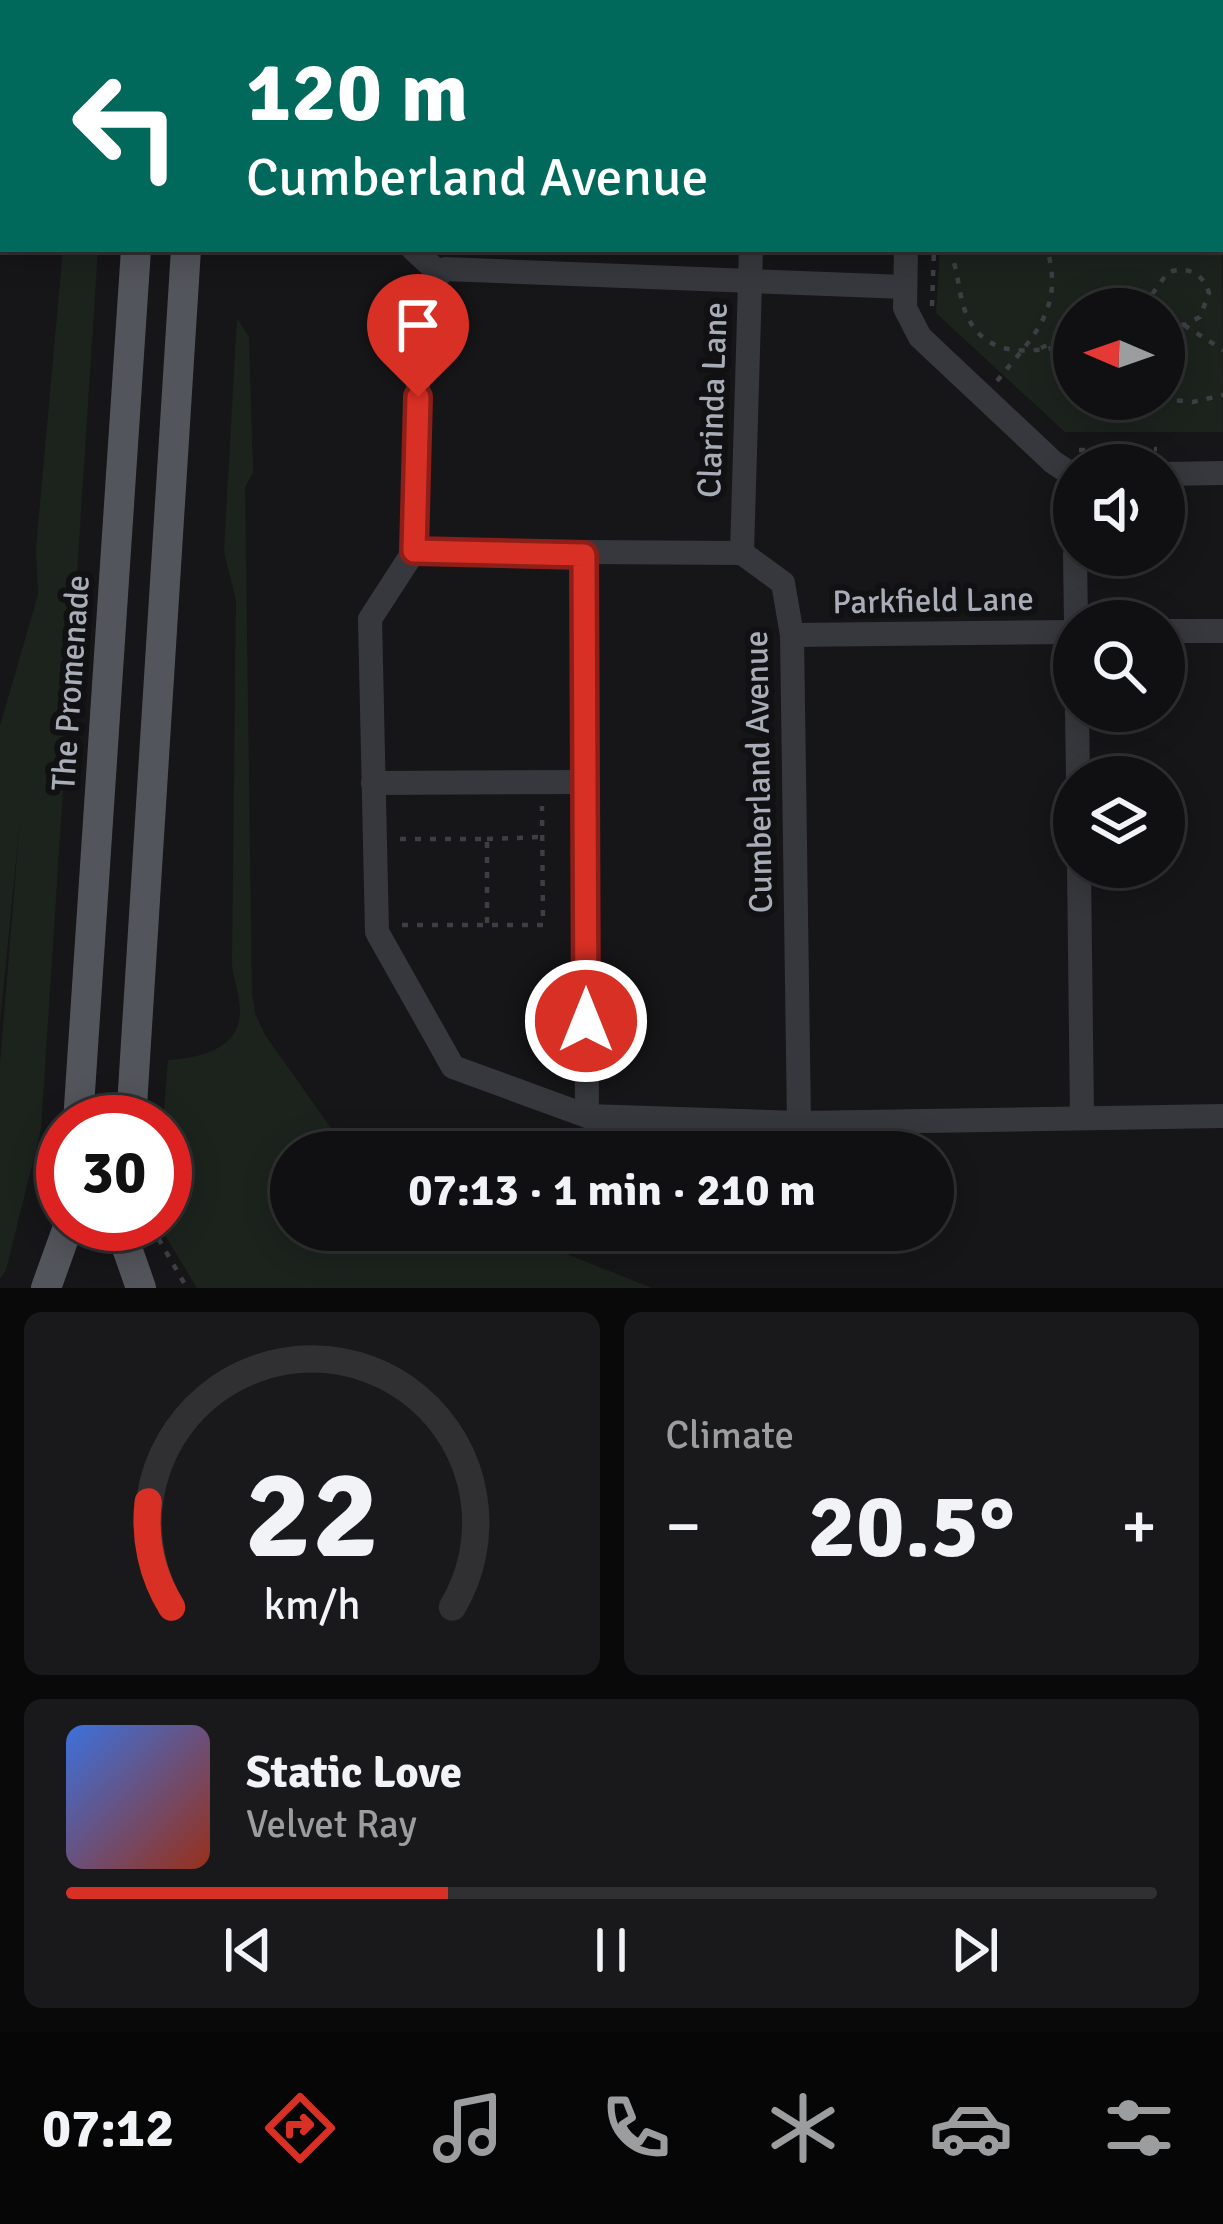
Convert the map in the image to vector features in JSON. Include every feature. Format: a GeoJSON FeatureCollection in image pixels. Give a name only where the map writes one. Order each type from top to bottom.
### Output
{"type":"FeatureCollection","features":[{"type":"Feature","properties":{"kind":"main road","name":"The Promenade"},"geometry":{"type":"LineString","coordinates":[[80,1095],[136,252]]}},
{"type":"Feature","properties":{"kind":"main road"},"geometry":{"type":"LineString","coordinates":[[132,1095],[186,252]]}},
{"type":"Feature","properties":{"kind":"main road"},"geometry":{"type":"LineString","coordinates":[[46,1288],[59,1251]]}},
{"type":"Feature","properties":{"kind":"main road"},"geometry":{"type":"LineString","coordinates":[[128,1251],[141,1288]]}},
{"type":"Feature","properties":{"kind":"street"},"geometry":{"type":"LineString","coordinates":[[415,252],[440,274]]}},
{"type":"Feature","properties":{"kind":"street","name":"Clarinda Lane"},"geometry":{"type":"LineString","coordinates":[[742,554],[751,252]]}},
{"type":"Feature","properties":{"kind":"street"},"geometry":{"type":"LineString","coordinates":[[906,252],[905,308],[920,337],[1053,458]]}},
{"type":"Feature","properties":{"kind":"street"},"geometry":{"type":"LineString","coordinates":[[904,287],[445,269],[430,283],[420,304],[414,551],[370,619],[377,932],[453,1067],[587,1116],[799,1123],[1223,1116]]}},
{"type":"Feature","properties":{"kind":"street"},"geometry":{"type":"LineString","coordinates":[[1185,474],[1223,473]]}},
{"type":"Feature","properties":{"kind":"street"},"geometry":{"type":"LineString","coordinates":[[414,551],[742,554]]}},
{"type":"Feature","properties":{"kind":"street","name":"Cumberland Avenue"},"geometry":{"type":"LineString","coordinates":[[742,554],[783,583],[792,635],[799,1123]]}},
{"type":"Feature","properties":{"kind":"street"},"geometry":{"type":"LineString","coordinates":[[584,555],[587,1116]]}},
{"type":"Feature","properties":{"kind":"street"},"geometry":{"type":"LineString","coordinates":[[1185,631],[1223,631]]}},
{"type":"Feature","properties":{"kind":"street","name":"Parkfield Lane"},"geometry":{"type":"LineString","coordinates":[[792,635],[1053,632]]}},
{"type":"Feature","properties":{"kind":"street"},"geometry":{"type":"LineString","coordinates":[[374,784],[586,782]]}},
{"type":"Feature","properties":{"kind":"street"},"geometry":{"type":"LineString","coordinates":[[1079,888],[1082,1117]]}},
{"type":"Feature","properties":{"kind":"path"},"geometry":{"type":"LineString","coordinates":[[932,320],[934,252]]}},
{"type":"Feature","properties":{"kind":"path"},"geometry":{"type":"LineString","coordinates":[[950,252],[964,307],[979,335],[989,344],[1021,352],[1053,348]]}},
{"type":"Feature","properties":{"kind":"path"},"geometry":{"type":"LineString","coordinates":[[984,398],[1050,308],[1054,291],[1048,252]]}},
{"type":"Feature","properties":{"kind":"path"},"geometry":{"type":"LineString","coordinates":[[1158,288],[1161,277],[1177,269],[1194,272],[1206,284],[1208,302],[1200,317],[1185,324]]}},
{"type":"Feature","properties":{"kind":"path"},"geometry":{"type":"LineString","coordinates":[[1185,326],[1223,350]]}},
{"type":"Feature","properties":{"kind":"path"},"geometry":{"type":"LineString","coordinates":[[1032,353],[1053,343]]}},
{"type":"Feature","properties":{"kind":"path"},"geometry":{"type":"LineString","coordinates":[[1032,353],[1035,364]]}},
{"type":"Feature","properties":{"kind":"path"},"geometry":{"type":"LineString","coordinates":[[1185,401],[1223,395]]}},
{"type":"Feature","properties":{"kind":"path"},"geometry":{"type":"LineString","coordinates":[[400,783],[400,839],[542,837]]}},
{"type":"Feature","properties":{"kind":"path"},"geometry":{"type":"LineString","coordinates":[[400,925],[543,925],[542,783]]}},
{"type":"Feature","properties":{"kind":"path"},"geometry":{"type":"LineString","coordinates":[[487,838],[488,925]]}},
{"type":"Feature","properties":{"kind":"path"},"geometry":{"type":"LineString","coordinates":[[166,1251],[187,1288]]}},
{"type":"Feature","properties":{"kind":"shaded area"},"geometry":{"type":"Polygon","coordinates":[[[63,252],[98,252],[43,1095],[36,1095],[36,1149],[0,1279],[0,1064],[20,820],[0,1022],[0,726],[38,595],[36,548],[63,252]]]}},
{"type":"Feature","properties":{"kind":"shaded area"},"geometry":{"type":"Polygon","coordinates":[[[940,252],[1222,252],[1223,432],[1065,432],[936,313],[940,252]]]}},
{"type":"Feature","properties":{"kind":"shaded area"},"geometry":{"type":"Polygon","coordinates":[[[237,318],[249,337],[253,473],[245,487],[252,993],[265,1035],[333,1131],[270,1131],[270,1251],[559,1251],[652,1288],[197,1288],[175,1251],[192,1251],[192,1095],[165,1095],[168,1060],[204,1054],[225,1043],[233,1035],[240,1011],[232,963],[236,600],[224,552],[237,318]]]}},
{"type":"Feature","properties":{"kind":"route"},"geometry":{"type":"LineString","coordinates":[[418,397],[414,551],[584,555],[586,1021]]}}]}
